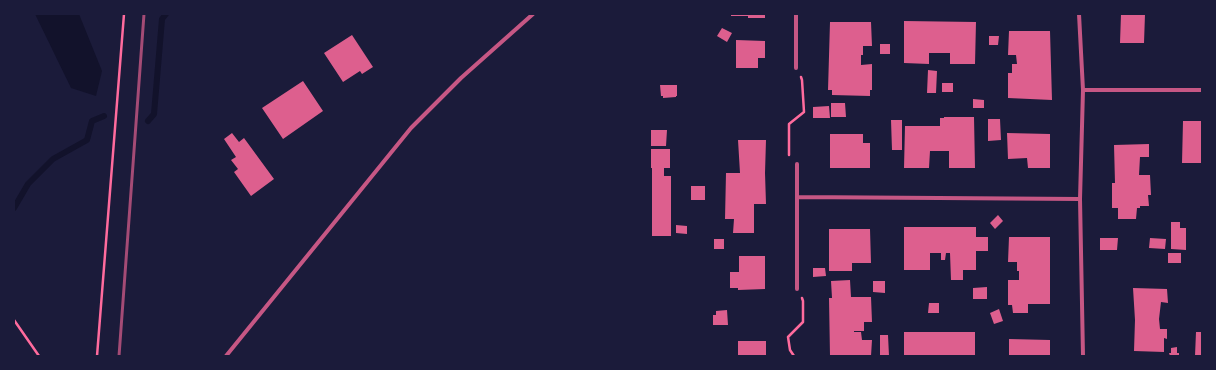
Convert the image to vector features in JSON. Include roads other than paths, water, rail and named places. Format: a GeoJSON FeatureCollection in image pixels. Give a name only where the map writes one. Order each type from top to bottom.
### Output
{"type":"FeatureCollection","features":[{"type":"Feature","properties":{"kind":"street"},"geometry":{"type":"LineString","coordinates":[[226,356],[411,128],[461,78],[532,14]]}},
{"type":"Feature","properties":{"kind":"street"},"geometry":{"type":"LineString","coordinates":[[796,14],[796,68]]}},
{"type":"Feature","properties":{"kind":"street"},"geometry":{"type":"LineString","coordinates":[[1079,14],[1083,90],[1080,199],[1083,356]]}},
{"type":"Feature","properties":{"kind":"street"},"geometry":{"type":"LineString","coordinates":[[1083,90],[1202,90]]}},
{"type":"Feature","properties":{"kind":"street"},"geometry":{"type":"LineString","coordinates":[[797,164],[797,289]]}},
{"type":"Feature","properties":{"kind":"street"},"geometry":{"type":"LineString","coordinates":[[797,196],[1080,199]]}},
{"type":"Feature","properties":{"kind":"waterway"},"geometry":{"type":"LineString","coordinates":[[148,121],[154,114],[162,19],[166,14]]}},
{"type":"Feature","properties":{"kind":"waterway"},"geometry":{"type":"LineString","coordinates":[[14,208],[28,184],[53,159],[87,140],[92,121],[104,116]]}},
{"type":"Feature","properties":{"kind":"railway"},"geometry":{"type":"LineString","coordinates":[[119,356],[144,14]]}}]}
